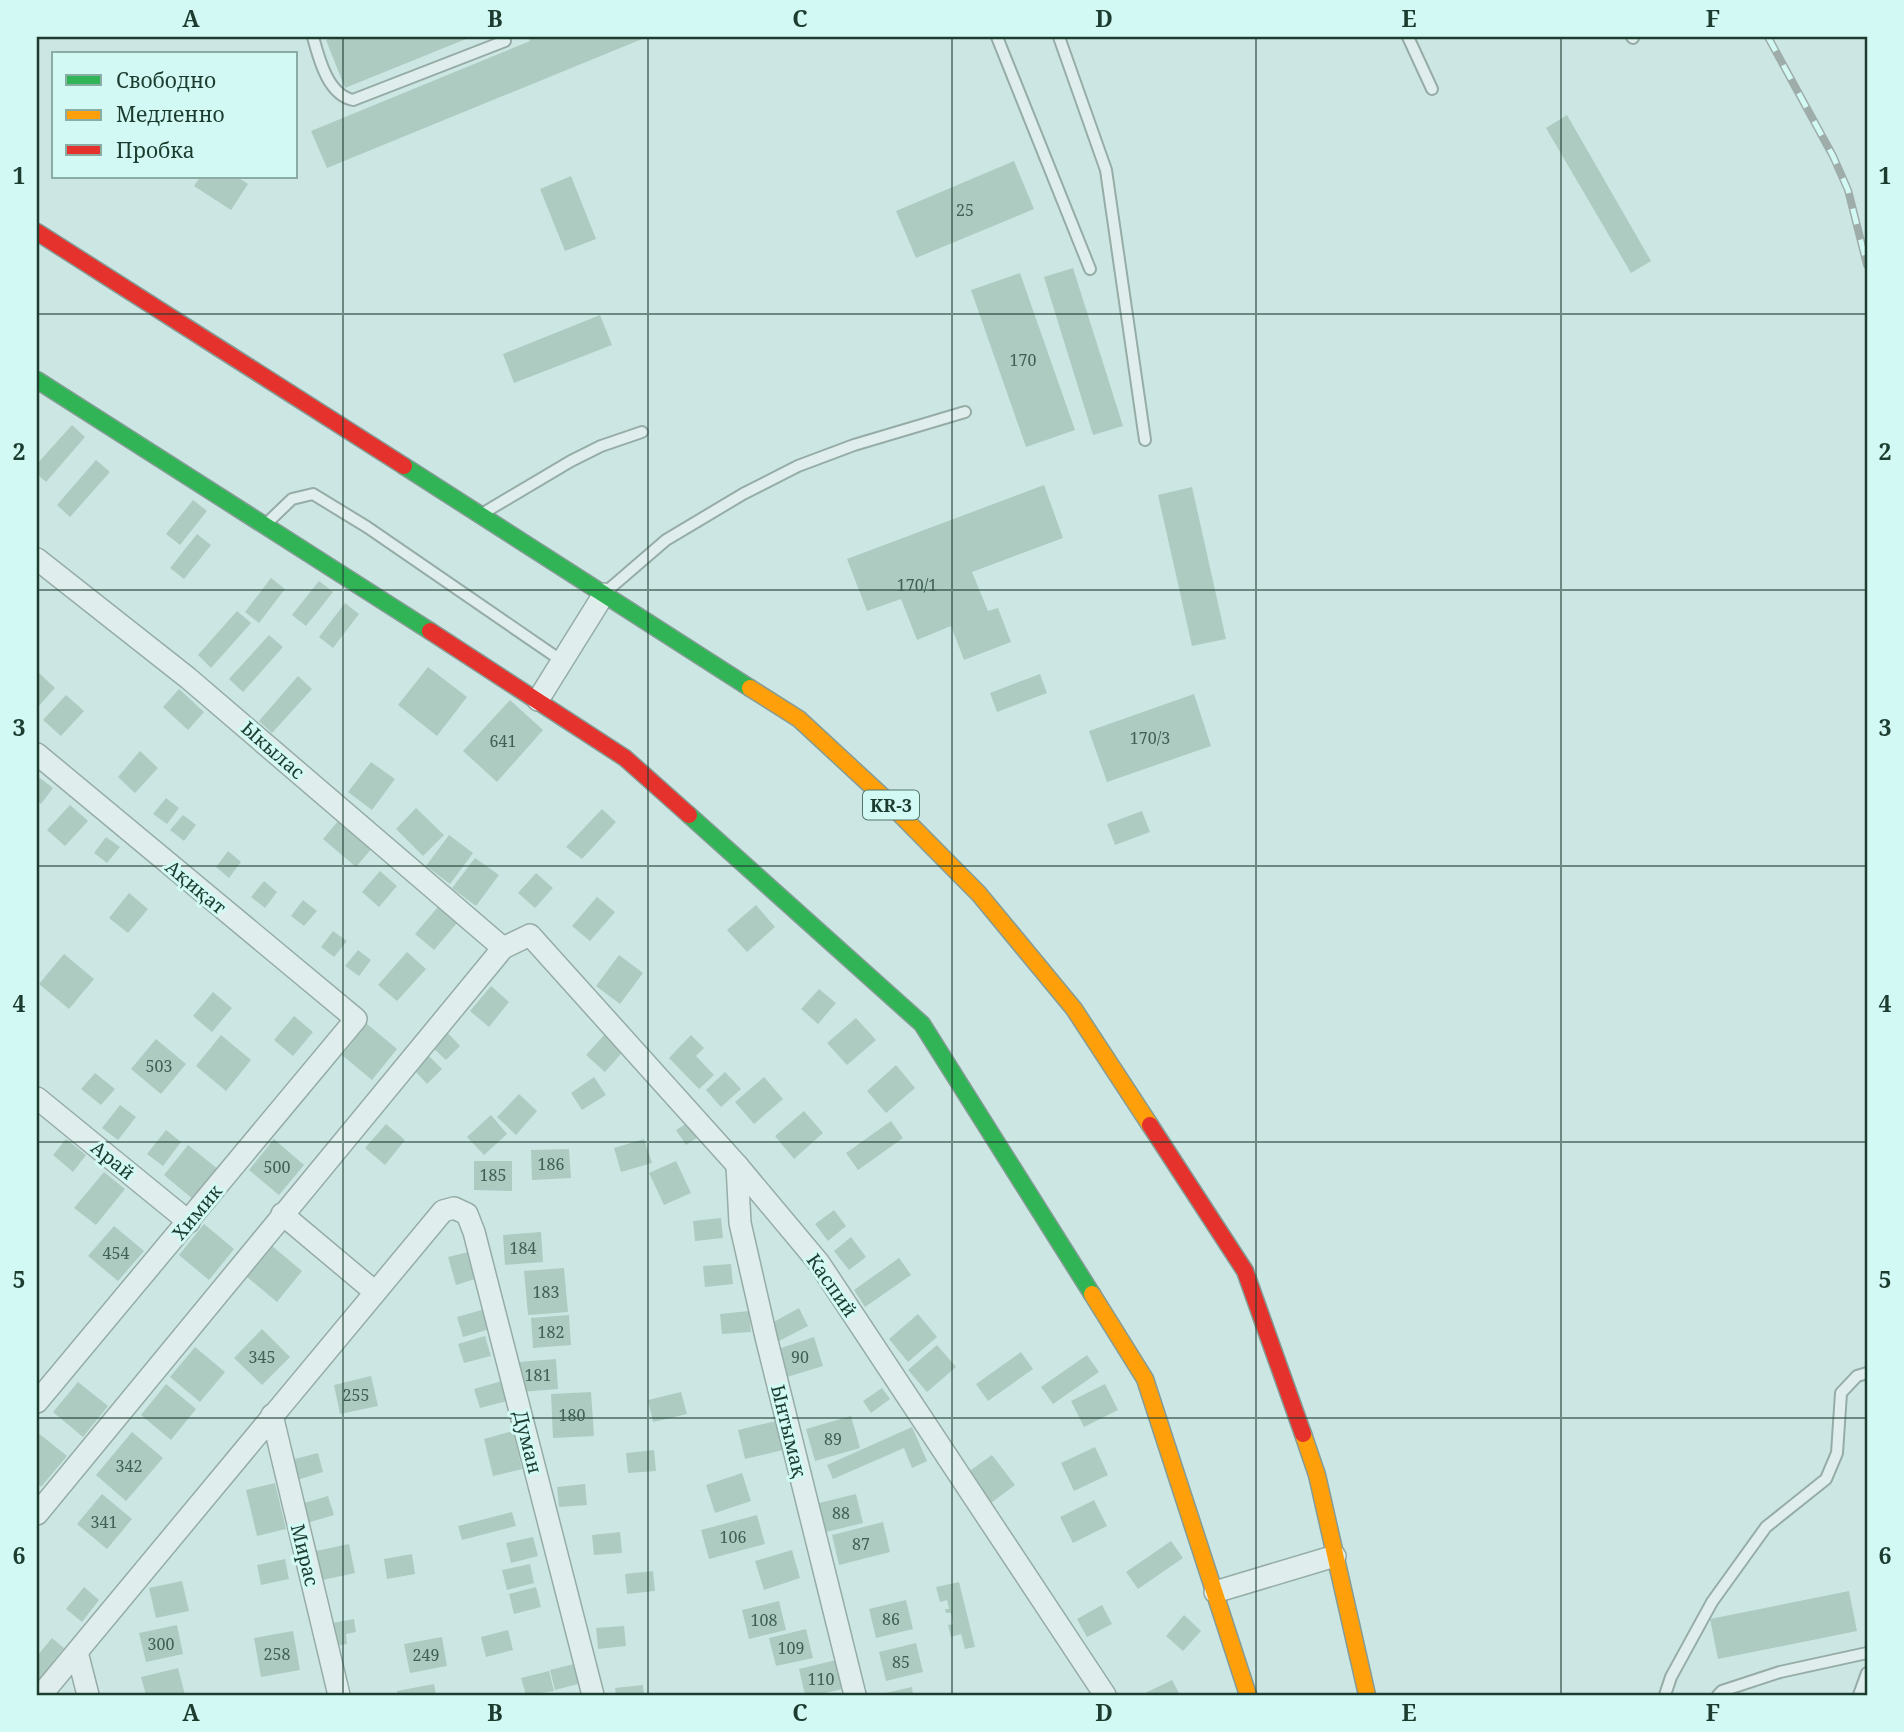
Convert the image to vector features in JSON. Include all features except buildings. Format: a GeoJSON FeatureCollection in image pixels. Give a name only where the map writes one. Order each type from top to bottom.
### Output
{"type":"FeatureCollection","features":[{"type":"Feature","properties":{"kind":"main road","name":"KR-3"},"geometry":{"type":"LineString","coordinates":[[37,232],[799,719],[880,794],[979,894],[1074,1009],[1245,1271],[1317,1475],[1367,1695]]}},
{"type":"Feature","properties":{"kind":"main road"},"geometry":{"type":"LineString","coordinates":[[37,380],[625,758],[922,1024],[1145,1379],[1248,1695]]}},
{"type":"Feature","properties":{"kind":"street","name":"Ыкылас"},"geometry":{"type":"LineString","coordinates":[[37,559],[188,678],[503,948]]}},
{"type":"Feature","properties":{"kind":"street"},"geometry":{"type":"LineString","coordinates":[[538,700],[604,594]]}},
{"type":"Feature","properties":{"kind":"street","name":"Ақиқат"},"geometry":{"type":"LineString","coordinates":[[37,754],[356,1019]]}},
{"type":"Feature","properties":{"kind":"street","name":"Каспий"},"geometry":{"type":"LineString","coordinates":[[503,948],[530,934],[737,1166],[819,1263],[1105,1695]]}},
{"type":"Feature","properties":{"kind":"street"},"geometry":{"type":"LineString","coordinates":[[37,1514],[503,948]]}},
{"type":"Feature","properties":{"kind":"street","name":"Химик"},"geometry":{"type":"LineString","coordinates":[[37,1402],[356,1019]]}},
{"type":"Feature","properties":{"kind":"street","name":"Арай"},"geometry":{"type":"LineString","coordinates":[[37,1098],[189,1222]]}},
{"type":"Feature","properties":{"kind":"street","name":"Ынтымақ"},"geometry":{"type":"LineString","coordinates":[[737,1166],[743,1236],[855,1695]]}},
{"type":"Feature","properties":{"kind":"street","name":"Думан"},"geometry":{"type":"LineString","coordinates":[[375,1293],[443,1211],[454,1208],[467,1214],[474,1232],[593,1695]]}},
{"type":"Feature","properties":{"kind":"street"},"geometry":{"type":"LineString","coordinates":[[41,1695],[375,1293],[282,1214]]}},
{"type":"Feature","properties":{"kind":"street","name":"Мирас"},"geometry":{"type":"LineString","coordinates":[[272,1415],[339,1695]]}},
{"type":"Feature","properties":{"kind":"street"},"geometry":{"type":"LineString","coordinates":[[1215,1592],[1335,1556]]}},
{"type":"Feature","properties":{"kind":"street"},"geometry":{"type":"LineString","coordinates":[[77,1652],[88,1695]]}},
{"type":"Feature","properties":{"kind":"lane"},"geometry":{"type":"LineString","coordinates":[[313,37],[335,90],[343,98],[353,100],[505,41],[503,37]]}},
{"type":"Feature","properties":{"kind":"lane"},"geometry":{"type":"LineString","coordinates":[[997,37],[1090,269]]}},
{"type":"Feature","properties":{"kind":"lane"},"geometry":{"type":"LineString","coordinates":[[1059,37],[1106,170],[1145,440]]}},
{"type":"Feature","properties":{"kind":"lane"},"geometry":{"type":"LineString","coordinates":[[1408,37],[1432,89]]}},
{"type":"Feature","properties":{"kind":"lane"},"geometry":{"type":"LineString","coordinates":[[604,594],[666,540],[743,494],[798,466],[854,445],[964,412]]}},
{"type":"Feature","properties":{"kind":"lane"},"geometry":{"type":"LineString","coordinates":[[480,515],[571,461],[601,446],[642,432]]}},
{"type":"Feature","properties":{"kind":"lane"},"geometry":{"type":"LineString","coordinates":[[264,526],[292,499],[313,494],[367,527],[562,661]]}},
{"type":"Feature","properties":{"kind":"lane"},"geometry":{"type":"LineString","coordinates":[[1665,1695],[1671,1677],[1712,1602],[1766,1527],[1826,1479],[1837,1453],[1841,1393],[1857,1376],[1867,1373]]}},
{"type":"Feature","properties":{"kind":"lane"},"geometry":{"type":"LineString","coordinates":[[1718,1695],[1722,1691],[1780,1672],[1867,1653]]}},
{"type":"Feature","properties":{"kind":"lane"},"geometry":{"type":"LineString","coordinates":[[1859,1695],[1867,1673]]}},
{"type":"Feature","properties":{"kind":"railway"},"geometry":{"type":"LineString","coordinates":[[1768,37],[1833,156],[1848,190],[1867,265]]}},
{"type":"Feature","properties":{"kind":"traffic: fast"},"geometry":{"type":"LineString","coordinates":[[37,380],[430,631]]}},
{"type":"Feature","properties":{"kind":"traffic: fast"},"geometry":{"type":"LineString","coordinates":[[404,466],[750,688]]}},
{"type":"Feature","properties":{"kind":"traffic: fast"},"geometry":{"type":"LineString","coordinates":[[689,815],[922,1024],[1092,1294]]}},
{"type":"Feature","properties":{"kind":"traffic: slow"},"geometry":{"type":"LineString","coordinates":[[750,688],[799,719],[880,794],[979,894],[1074,1009],[1150,1125]]}},
{"type":"Feature","properties":{"kind":"traffic: slow"},"geometry":{"type":"LineString","coordinates":[[1092,1294],[1145,1379],[1248,1695]]}},
{"type":"Feature","properties":{"kind":"traffic: slow"},"geometry":{"type":"LineString","coordinates":[[1303,1434],[1317,1475],[1367,1695]]}},
{"type":"Feature","properties":{"kind":"traffic: jam"},"geometry":{"type":"LineString","coordinates":[[37,232],[404,466]]}},
{"type":"Feature","properties":{"kind":"traffic: jam"},"geometry":{"type":"LineString","coordinates":[[430,631],[625,758],[689,815]]}},
{"type":"Feature","properties":{"kind":"traffic: jam"},"geometry":{"type":"LineString","coordinates":[[1150,1125],[1245,1271],[1303,1434]]}}]}
